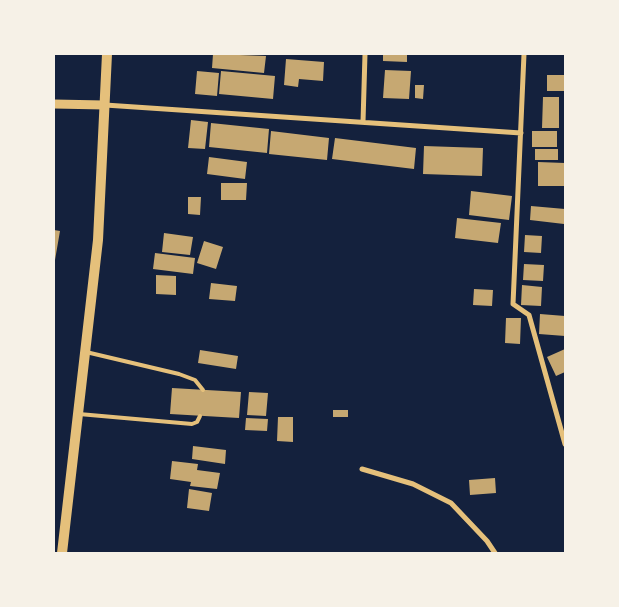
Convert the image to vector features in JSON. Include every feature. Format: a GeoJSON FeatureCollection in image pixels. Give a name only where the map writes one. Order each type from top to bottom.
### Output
{"type":"FeatureCollection","features":[{"type":"Feature","properties":{"kind":"main road"},"geometry":{"type":"LineString","coordinates":[[62,553],[98,240],[107,54]]}},
{"type":"Feature","properties":{"kind":"street"},"geometry":{"type":"LineString","coordinates":[[363,122],[365,54]]}},
{"type":"Feature","properties":{"kind":"street"},"geometry":{"type":"LineString","coordinates":[[524,54],[513,304],[529,316],[565,444]]}},
{"type":"Feature","properties":{"kind":"street"},"geometry":{"type":"LineString","coordinates":[[54,104],[104,105],[521,133]]}},
{"type":"Feature","properties":{"kind":"street"},"geometry":{"type":"LineString","coordinates":[[362,470],[413,484],[451,503],[487,541],[495,553]]}},
{"type":"Feature","properties":{"kind":"lane"},"geometry":{"type":"LineString","coordinates":[[85,352],[179,374],[196,380],[203,390]]}},
{"type":"Feature","properties":{"kind":"lane"},"geometry":{"type":"LineString","coordinates":[[79,414],[192,424],[197,422],[200,416]]}},
{"type":"Feature","properties":{"kind":"building"},"geometry":{"type":"Polygon","coordinates":[[[213,54],[266,56],[264,73],[212,68],[213,54]]]}},
{"type":"Feature","properties":{"kind":"building"},"geometry":{"type":"Polygon","coordinates":[[[383,54],[407,54],[407,62],[383,61],[383,54]]]}},
{"type":"Feature","properties":{"kind":"building"},"geometry":{"type":"Polygon","coordinates":[[[286,59],[324,62],[323,81],[299,79],[298,87],[284,85],[286,59]]]}},
{"type":"Feature","properties":{"kind":"building"},"geometry":{"type":"Polygon","coordinates":[[[385,70],[411,71],[409,99],[383,98],[385,70]]]}},
{"type":"Feature","properties":{"kind":"building"},"geometry":{"type":"Polygon","coordinates":[[[197,71],[219,73],[217,96],[195,94],[197,71]]]}},
{"type":"Feature","properties":{"kind":"building"},"geometry":{"type":"Polygon","coordinates":[[[221,71],[275,76],[273,99],[219,94],[221,71]]]}},
{"type":"Feature","properties":{"kind":"building"},"geometry":{"type":"Polygon","coordinates":[[[547,75],[565,75],[565,91],[547,91],[547,75]]]}},
{"type":"Feature","properties":{"kind":"building"},"geometry":{"type":"Polygon","coordinates":[[[415,85],[424,85],[423,99],[415,98],[415,85]]]}},
{"type":"Feature","properties":{"kind":"building"},"geometry":{"type":"Polygon","coordinates":[[[543,97],[559,97],[559,128],[542,128],[543,97]]]}},
{"type":"Feature","properties":{"kind":"building"},"geometry":{"type":"Polygon","coordinates":[[[191,120],[208,122],[205,149],[188,148],[191,120]]]}},
{"type":"Feature","properties":{"kind":"building"},"geometry":{"type":"Polygon","coordinates":[[[211,123],[269,129],[267,153],[209,147],[211,123]]]}},
{"type":"Feature","properties":{"kind":"building"},"geometry":{"type":"Polygon","coordinates":[[[271,131],[329,138],[327,160],[269,154],[271,131]]]}},
{"type":"Feature","properties":{"kind":"building"},"geometry":{"type":"Polygon","coordinates":[[[532,131],[557,131],[557,147],[532,147],[532,131]]]}},
{"type":"Feature","properties":{"kind":"building"},"geometry":{"type":"Polygon","coordinates":[[[335,138],[416,148],[414,169],[332,159],[335,138]]]}},
{"type":"Feature","properties":{"kind":"building"},"geometry":{"type":"Polygon","coordinates":[[[424,146],[483,148],[482,176],[423,174],[424,146]]]}},
{"type":"Feature","properties":{"kind":"building"},"geometry":{"type":"Polygon","coordinates":[[[535,149],[558,149],[558,160],[535,160],[535,149]]]}},
{"type":"Feature","properties":{"kind":"building"},"geometry":{"type":"Polygon","coordinates":[[[209,157],[247,162],[245,179],[207,174],[209,157]]]}},
{"type":"Feature","properties":{"kind":"building"},"geometry":{"type":"Polygon","coordinates":[[[538,162],[565,163],[565,186],[538,186],[538,162]]]}},
{"type":"Feature","properties":{"kind":"building"},"geometry":{"type":"Polygon","coordinates":[[[221,183],[247,183],[246,200],[221,200],[221,183]]]}},
{"type":"Feature","properties":{"kind":"building"},"geometry":{"type":"Polygon","coordinates":[[[471,191],[512,196],[509,220],[469,215],[471,191]]]}},
{"type":"Feature","properties":{"kind":"building"},"geometry":{"type":"Polygon","coordinates":[[[188,197],[201,197],[200,215],[188,214],[188,197]]]}},
{"type":"Feature","properties":{"kind":"building"},"geometry":{"type":"Polygon","coordinates":[[[531,206],[565,209],[564,224],[530,220],[531,206]]]}},
{"type":"Feature","properties":{"kind":"building"},"geometry":{"type":"Polygon","coordinates":[[[457,218],[501,223],[498,243],[455,238],[457,218]]]}},
{"type":"Feature","properties":{"kind":"building"},"geometry":{"type":"Polygon","coordinates":[[[54,230],[60,231],[55,260],[54,260],[54,230]]]}},
{"type":"Feature","properties":{"kind":"building"},"geometry":{"type":"Polygon","coordinates":[[[164,233],[193,237],[190,255],[162,252],[164,233]]]}},
{"type":"Feature","properties":{"kind":"building"},"geometry":{"type":"Polygon","coordinates":[[[525,235],[542,236],[541,253],[524,252],[525,235]]]}},
{"type":"Feature","properties":{"kind":"building"},"geometry":{"type":"Polygon","coordinates":[[[204,241],[223,247],[216,269],[197,263],[204,241]]]}},
{"type":"Feature","properties":{"kind":"building"},"geometry":{"type":"Polygon","coordinates":[[[155,253],[195,258],[193,274],[153,269],[155,253]]]}},
{"type":"Feature","properties":{"kind":"building"},"geometry":{"type":"Polygon","coordinates":[[[524,264],[544,265],[543,281],[523,280],[524,264]]]}},
{"type":"Feature","properties":{"kind":"building"},"geometry":{"type":"Polygon","coordinates":[[[156,275],[176,276],[176,295],[156,294],[156,275]]]}},
{"type":"Feature","properties":{"kind":"building"},"geometry":{"type":"Polygon","coordinates":[[[211,283],[237,286],[235,301],[209,299],[211,283]]]}},
{"type":"Feature","properties":{"kind":"building"},"geometry":{"type":"Polygon","coordinates":[[[522,285],[542,287],[541,306],[521,305],[522,285]]]}},
{"type":"Feature","properties":{"kind":"building"},"geometry":{"type":"Polygon","coordinates":[[[474,289],[493,290],[492,306],[473,305],[474,289]]]}},
{"type":"Feature","properties":{"kind":"building"},"geometry":{"type":"Polygon","coordinates":[[[540,314],[565,316],[565,336],[539,334],[540,314]]]}},
{"type":"Feature","properties":{"kind":"building"},"geometry":{"type":"Polygon","coordinates":[[[506,318],[521,318],[520,344],[505,343],[506,318]]]}},
{"type":"Feature","properties":{"kind":"building"},"geometry":{"type":"Polygon","coordinates":[[[565,349],[565,372],[556,376],[547,357],[565,349]]]}},
{"type":"Feature","properties":{"kind":"building"},"geometry":{"type":"Polygon","coordinates":[[[200,350],[238,356],[236,369],[198,363],[200,350]]]}},
{"type":"Feature","properties":{"kind":"building"},"geometry":{"type":"Polygon","coordinates":[[[172,388],[241,392],[239,418],[170,414],[172,388]]]}},
{"type":"Feature","properties":{"kind":"building"},"geometry":{"type":"Polygon","coordinates":[[[249,392],[268,393],[266,416],[247,415],[249,392]]]}},
{"type":"Feature","properties":{"kind":"building"},"geometry":{"type":"Polygon","coordinates":[[[333,410],[348,410],[348,417],[333,417],[333,410]]]}},
{"type":"Feature","properties":{"kind":"building"},"geometry":{"type":"Polygon","coordinates":[[[278,417],[293,417],[293,442],[277,441],[278,417]]]}},
{"type":"Feature","properties":{"kind":"building"},"geometry":{"type":"Polygon","coordinates":[[[246,418],[268,419],[267,431],[245,430],[246,418]]]}},
{"type":"Feature","properties":{"kind":"building"},"geometry":{"type":"Polygon","coordinates":[[[193,446],[226,450],[225,464],[192,459],[193,446]]]}},
{"type":"Feature","properties":{"kind":"building"},"geometry":{"type":"Polygon","coordinates":[[[172,461],[198,464],[197,470],[220,473],[217,489],[190,486],[191,482],[170,479],[172,461]]]}},
{"type":"Feature","properties":{"kind":"building"},"geometry":{"type":"Polygon","coordinates":[[[495,478],[496,493],[470,495],[469,480],[495,478]]]}},
{"type":"Feature","properties":{"kind":"building"},"geometry":{"type":"Polygon","coordinates":[[[189,489],[212,493],[209,511],[187,508],[189,489]]]}}]}
